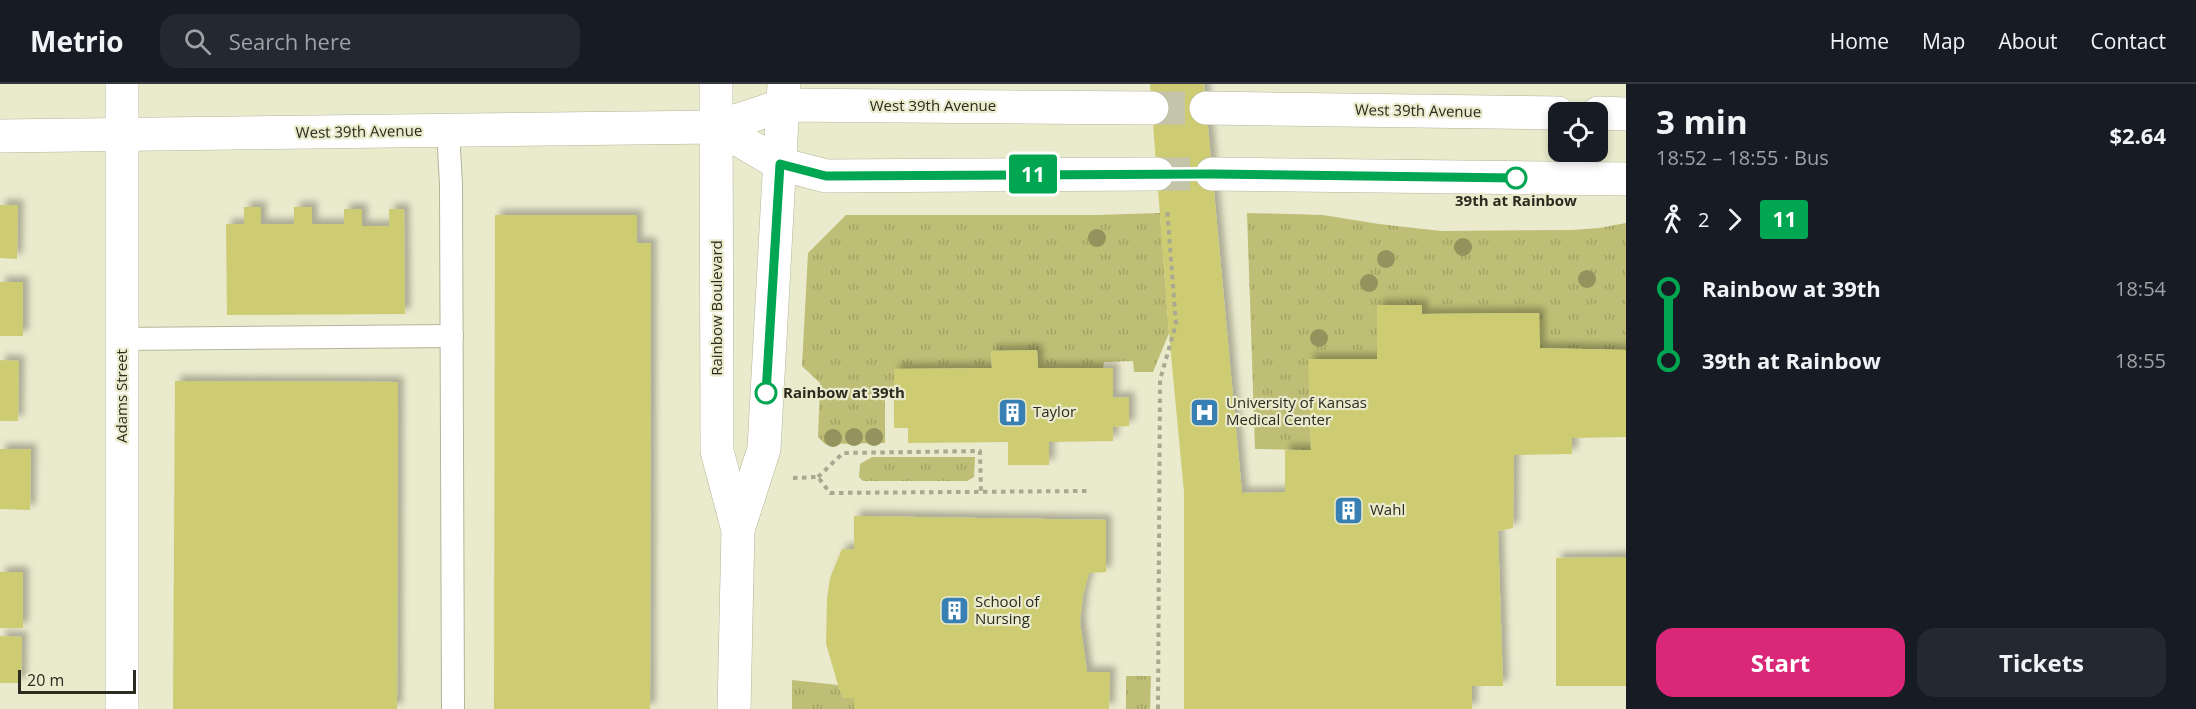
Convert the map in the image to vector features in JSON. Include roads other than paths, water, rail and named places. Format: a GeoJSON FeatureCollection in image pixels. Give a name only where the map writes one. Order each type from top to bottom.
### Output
{"type":"FeatureCollection","features":[{"type":"Feature","properties":{"kind":"main road","name":"Adams Street"},"geometry":{"type":"LineString","coordinates":[[122,709],[123,84]]}},
{"type":"Feature","properties":{"kind":"main road","name":"Rainbow Boulevard"},"geometry":{"type":"LineString","coordinates":[[716,84],[717,451],[738,530],[734,709]]}},
{"type":"Feature","properties":{"kind":"main road","name":"West 39th Avenue"},"geometry":{"type":"LineString","coordinates":[[0,136],[717,127],[784,95],[1152,108]]}},
{"type":"Feature","properties":{"kind":"main road","name":"Rainbow Boulevard"},"geometry":{"type":"LineString","coordinates":[[738,530],[764,449],[784,95]]}},
{"type":"Feature","properties":{"kind":"main road","name":"West 39th Avenue"},"geometry":{"type":"LineString","coordinates":[[1206,108],[1548,113]]}},
{"type":"Feature","properties":{"kind":"main road"},"geometry":{"type":"LineString","coordinates":[[1608,113],[1626,114]]}},
{"type":"Feature","properties":{"kind":"main road"},"geometry":{"type":"LineString","coordinates":[[717,127],[780,164],[826,176],[1157,174]]}},
{"type":"Feature","properties":{"kind":"main road"},"geometry":{"type":"LineString","coordinates":[[1212,174],[1626,179]]}},
{"type":"Feature","properties":{"kind":"lane"},"geometry":{"type":"LineString","coordinates":[[448,131],[452,184],[453,709]]}},
{"type":"Feature","properties":{"kind":"lane"},"geometry":{"type":"LineString","coordinates":[[122,339],[452,336]]}},
{"type":"Feature","properties":{"kind":"tunnel"},"geometry":{"type":"LineString","coordinates":[[1152,108],[1206,108]]}},
{"type":"Feature","properties":{"kind":"tunnel"},"geometry":{"type":"LineString","coordinates":[[1157,174],[1212,174]]}},
{"type":"Feature","properties":{"kind":"place","name":"39th at Rainbow"},"geometry":{"type":"Point","coordinates":[1516,178]}},
{"type":"Feature","properties":{"kind":"place","name":"Rainbow at 39th"},"geometry":{"type":"Point","coordinates":[766,393]}},
{"type":"Feature","properties":{"kind":"place","name":"Taylor"},"geometry":{"type":"Point","coordinates":[1012,412]}},
{"type":"Feature","properties":{"kind":"place","name":"University of Kansas Medical Center"},"geometry":{"type":"Point","coordinates":[1205,412]}},
{"type":"Feature","properties":{"kind":"place","name":"Wahl"},"geometry":{"type":"Point","coordinates":[1349,510]}},
{"type":"Feature","properties":{"kind":"place","name":"School of Nursing"},"geometry":{"type":"Point","coordinates":[954,611]}}]}
